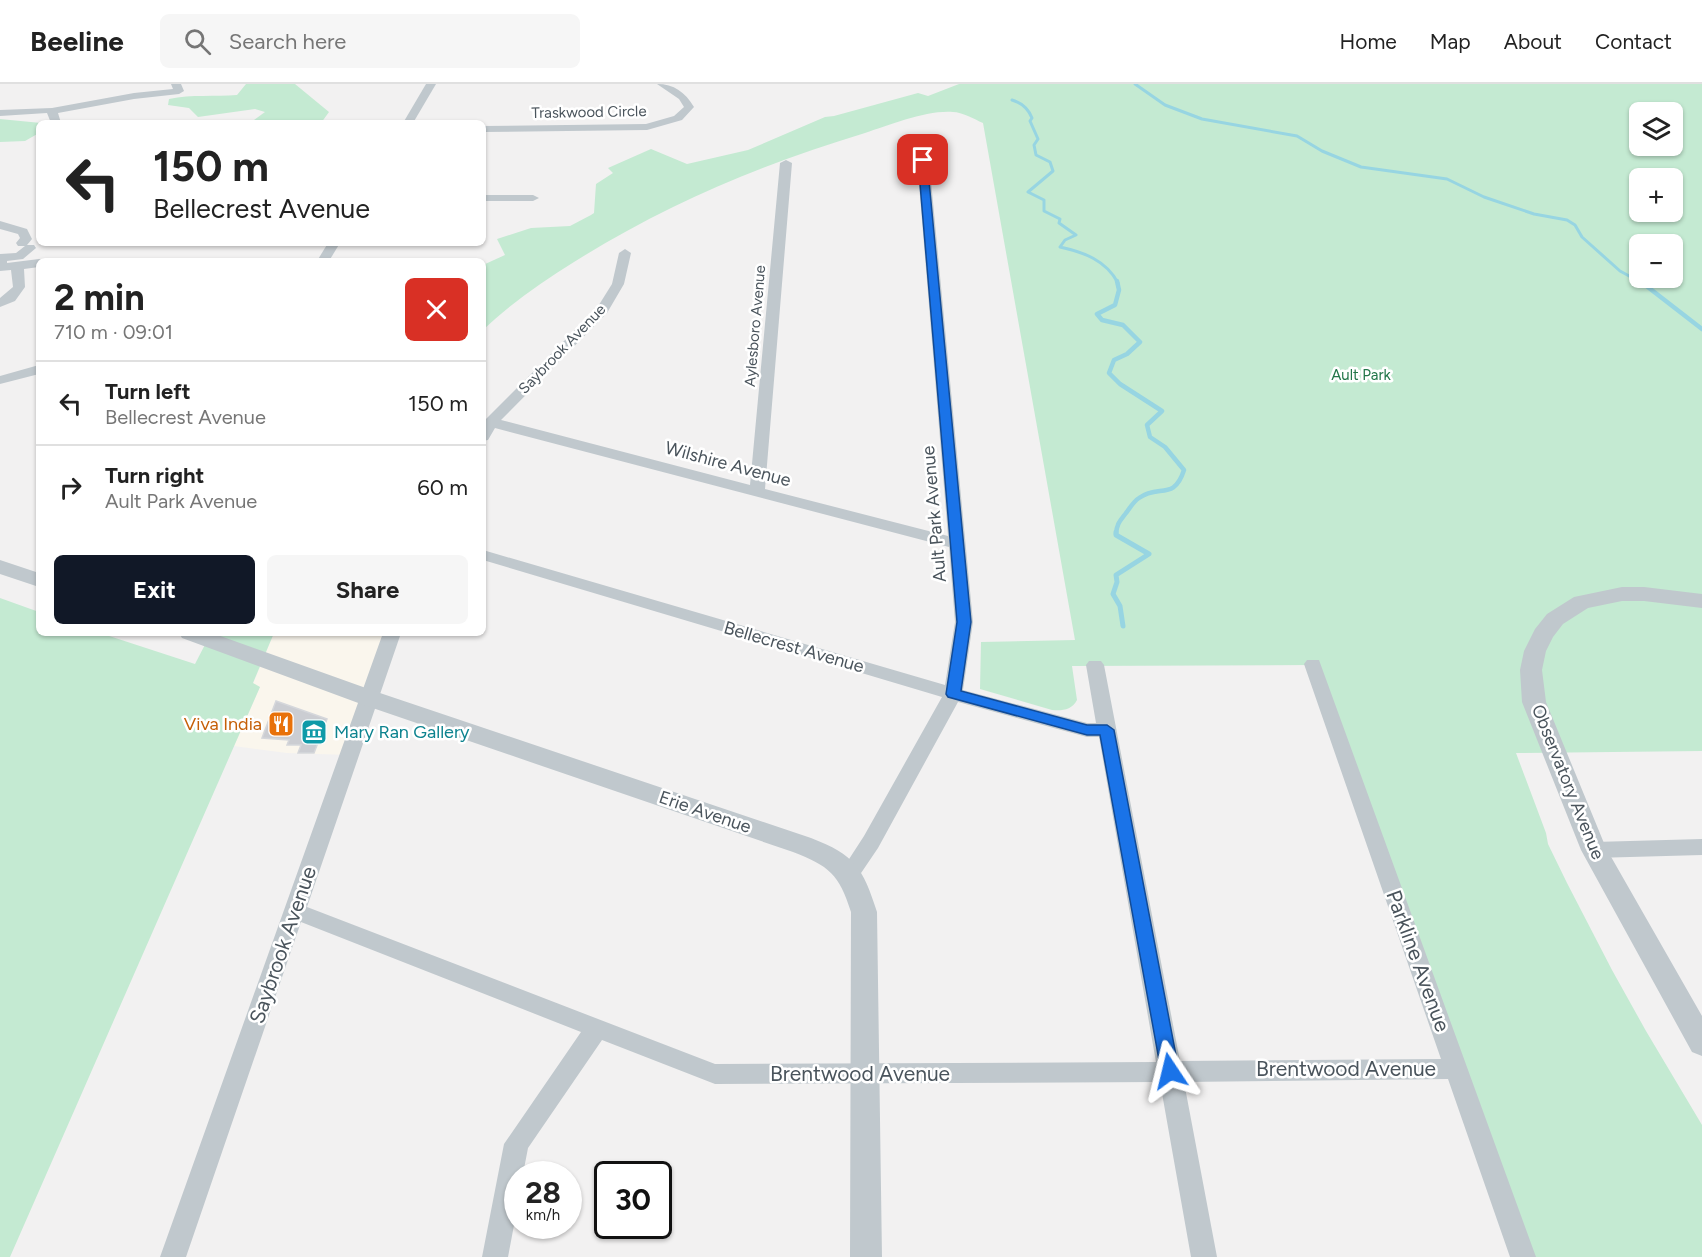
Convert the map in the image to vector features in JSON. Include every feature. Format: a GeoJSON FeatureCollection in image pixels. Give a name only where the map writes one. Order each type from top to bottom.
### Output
{"type":"FeatureCollection","features":[{"type":"Feature","properties":{"kind":"street"},"geometry":{"type":"LineString","coordinates":[[0,113],[31,110],[52,111],[134,96],[179,92],[176,84]]}},
{"type":"Feature","properties":{"kind":"street"},"geometry":{"type":"LineString","coordinates":[[410,120],[431,84]]}},
{"type":"Feature","properties":{"kind":"street","name":"Traskwood Circle"},"geometry":{"type":"LineString","coordinates":[[486,129],[638,127],[664,123],[683,115],[689,107],[683,97],[662,84]]}},
{"type":"Feature","properties":{"kind":"street"},"geometry":{"type":"LineString","coordinates":[[52,111],[55,120]]}},
{"type":"Feature","properties":{"kind":"street","name":"Ault Park Avenue"},"geometry":{"type":"LineString","coordinates":[[850,873],[871,842],[953,694],[964,622],[955,543],[923,160]]}},
{"type":"Feature","properties":{"kind":"street","name":"Aylesboro Avenue"},"geometry":{"type":"LineString","coordinates":[[757,492],[786,163]]}},
{"type":"Feature","properties":{"kind":"street"},"geometry":{"type":"LineString","coordinates":[[486,198],[533,198]]}},
{"type":"Feature","properties":{"kind":"street"},"geometry":{"type":"LineString","coordinates":[[0,225],[13,227],[23,232],[26,246],[35,263],[1,264]]}},
{"type":"Feature","properties":{"kind":"street"},"geometry":{"type":"LineString","coordinates":[[0,248],[26,246]]}},
{"type":"Feature","properties":{"kind":"street"},"geometry":{"type":"LineString","coordinates":[[1,264],[19,256],[26,246]]}},
{"type":"Feature","properties":{"kind":"street","name":"Saybrook Avenue"},"geometry":{"type":"LineString","coordinates":[[486,431],[491,422],[602,310],[618,284],[626,253]]}},
{"type":"Feature","properties":{"kind":"street"},"geometry":{"type":"LineString","coordinates":[[0,303],[10,298],[19,287],[17,265]]}},
{"type":"Feature","properties":{"kind":"street"},"geometry":{"type":"LineString","coordinates":[[0,380],[22,376],[36,370]]}},
{"type":"Feature","properties":{"kind":"street","name":"Wilshire Avenue"},"geometry":{"type":"LineString","coordinates":[[491,422],[955,543]]}},
{"type":"Feature","properties":{"kind":"street","name":"Bellecrest Avenue"},"geometry":{"type":"LineString","coordinates":[[486,556],[953,694],[1087,730],[1107,730]]}},
{"type":"Feature","properties":{"kind":"street"},"geometry":{"type":"LineString","coordinates":[[0,567],[36,579]]}},
{"type":"Feature","properties":{"kind":"street","name":"Observatory Avenue"},"geometry":{"type":"LineString","coordinates":[[1702,601],[1644,594],[1622,594],[1582,602],[1555,619],[1543,634],[1534,651],[1531,670],[1534,702],[1594,850],[1702,1043]]}},
{"type":"Feature","properties":{"kind":"street","name":"Erie Avenue"},"geometry":{"type":"LineString","coordinates":[[198,636],[369,698],[802,845],[837,861],[850,873]]}},
{"type":"Feature","properties":{"kind":"street","name":"Saybrook Avenue"},"geometry":{"type":"LineString","coordinates":[[173,1257],[391,636]]}},
{"type":"Feature","properties":{"kind":"street","name":"Parkline Avenue"},"geometry":{"type":"LineString","coordinates":[[1313,664],[1523,1257]]}},
{"type":"Feature","properties":{"kind":"street"},"geometry":{"type":"LineString","coordinates":[[1095,666],[1204,1257]]}},
{"type":"Feature","properties":{"kind":"street"},"geometry":{"type":"LineString","coordinates":[[1594,850],[1702,847]]}},
{"type":"Feature","properties":{"kind":"street"},"geometry":{"type":"LineString","coordinates":[[850,873],[864,912],[866,1257]]}},
{"type":"Feature","properties":{"kind":"street","name":"Brentwood Avenue"},"geometry":{"type":"LineString","coordinates":[[295,911],[715,1074],[866,1075],[1456,1068]]}},
{"type":"Feature","properties":{"kind":"street"},"geometry":{"type":"LineString","coordinates":[[495,1257],[516,1144],[597,1029]]}},
{"type":"Feature","properties":{"kind":"shaded area"},"geometry":{"type":"Polygon","coordinates":[[[273,636],[391,636],[349,755],[287,753],[234,746],[260,687],[253,684],[273,636]]]}},
{"type":"Feature","properties":{"kind":"green space"},"geometry":{"type":"Polygon","coordinates":[[[246,84],[295,84],[329,112],[323,120],[254,120],[265,112],[255,109],[198,117],[189,108],[168,105],[169,99],[178,97],[237,95],[246,84]]]}},
{"type":"Feature","properties":{"kind":"green space","name":"Ault Park"},"geometry":{"type":"Polygon","coordinates":[[[959,84],[1702,84],[1702,751],[1516,753],[1548,844],[1567,883],[1646,1031],[1702,1125],[1702,1257],[1523,1257],[1313,665],[1072,666],[1077,700],[1070,708],[1059,710],[980,689],[981,642],[1075,640],[983,123],[957,112],[931,113],[827,145],[752,172],[679,204],[608,241],[538,285],[486,327],[486,264],[505,255],[497,239],[531,228],[570,226],[591,215],[594,213],[596,184],[613,173],[608,168],[651,149],[687,164],[748,150],[825,117],[918,93],[928,96],[959,84]]]}},
{"type":"Feature","properties":{"kind":"green space"},"geometry":{"type":"Polygon","coordinates":[[[0,119],[36,123],[36,135],[25,141],[0,142],[0,119]]]}},
{"type":"Feature","properties":{"kind":"green space"},"geometry":{"type":"Polygon","coordinates":[[[0,598],[36,611],[36,636],[109,636],[195,664],[209,636],[273,636],[253,683],[260,687],[10,1257],[0,1257],[0,598]]]}},
{"type":"Feature","properties":{"kind":"building"},"geometry":{"type":"Polygon","coordinates":[[[276,701],[327,719],[314,753],[298,753],[301,745],[287,745],[289,740],[262,738],[276,701]]]}},
{"type":"Feature","properties":{"kind":"waterway"},"geometry":{"type":"LineString","coordinates":[[1135,84],[1165,105],[1202,119],[1297,136],[1322,151],[1361,167],[1447,179],[1484,197],[1534,214],[1567,220],[1575,225],[1582,237],[1620,271],[1629,276]]}},
{"type":"Feature","properties":{"kind":"waterway"},"geometry":{"type":"LineString","coordinates":[[1012,100],[1024,106],[1030,114],[1032,118],[1030,121],[1038,139],[1034,145],[1036,155],[1050,162],[1053,171],[1028,192],[1044,200],[1044,211],[1060,219],[1059,223],[1076,235],[1065,240],[1060,247],[1093,258],[1107,268],[1117,282]]}},
{"type":"Feature","properties":{"kind":"waterway"},"geometry":{"type":"LineString","coordinates":[[1116,534],[1119,522],[1135,501],[1146,494],[1171,489],[1180,480],[1184,470],[1165,447],[1150,437],[1147,425],[1162,411],[1120,384],[1109,373],[1114,360],[1127,354],[1140,342],[1123,325],[1102,320],[1097,314],[1115,305],[1119,290],[1117,282]]}},
{"type":"Feature","properties":{"kind":"waterway"},"geometry":{"type":"LineString","coordinates":[[1649,288],[1702,329]]}},
{"type":"Feature","properties":{"kind":"waterway"},"geometry":{"type":"LineString","coordinates":[[1116,534],[1149,554],[1116,575],[1117,582],[1113,594],[1120,606],[1123,626]]}},
{"type":"Feature","properties":{"kind":"place","name":"Viva India"},"geometry":{"type":"Point","coordinates":[281,724]}},
{"type":"Feature","properties":{"kind":"place","name":"Mary Ran Gallery"},"geometry":{"type":"Point","coordinates":[314,732]}},
{"type":"Feature","properties":{"kind":"route"},"geometry":{"type":"LineString","coordinates":[[923,160],[955,543],[964,622],[953,694],[1087,730],[1107,730],[1170,1071]]}}]}
